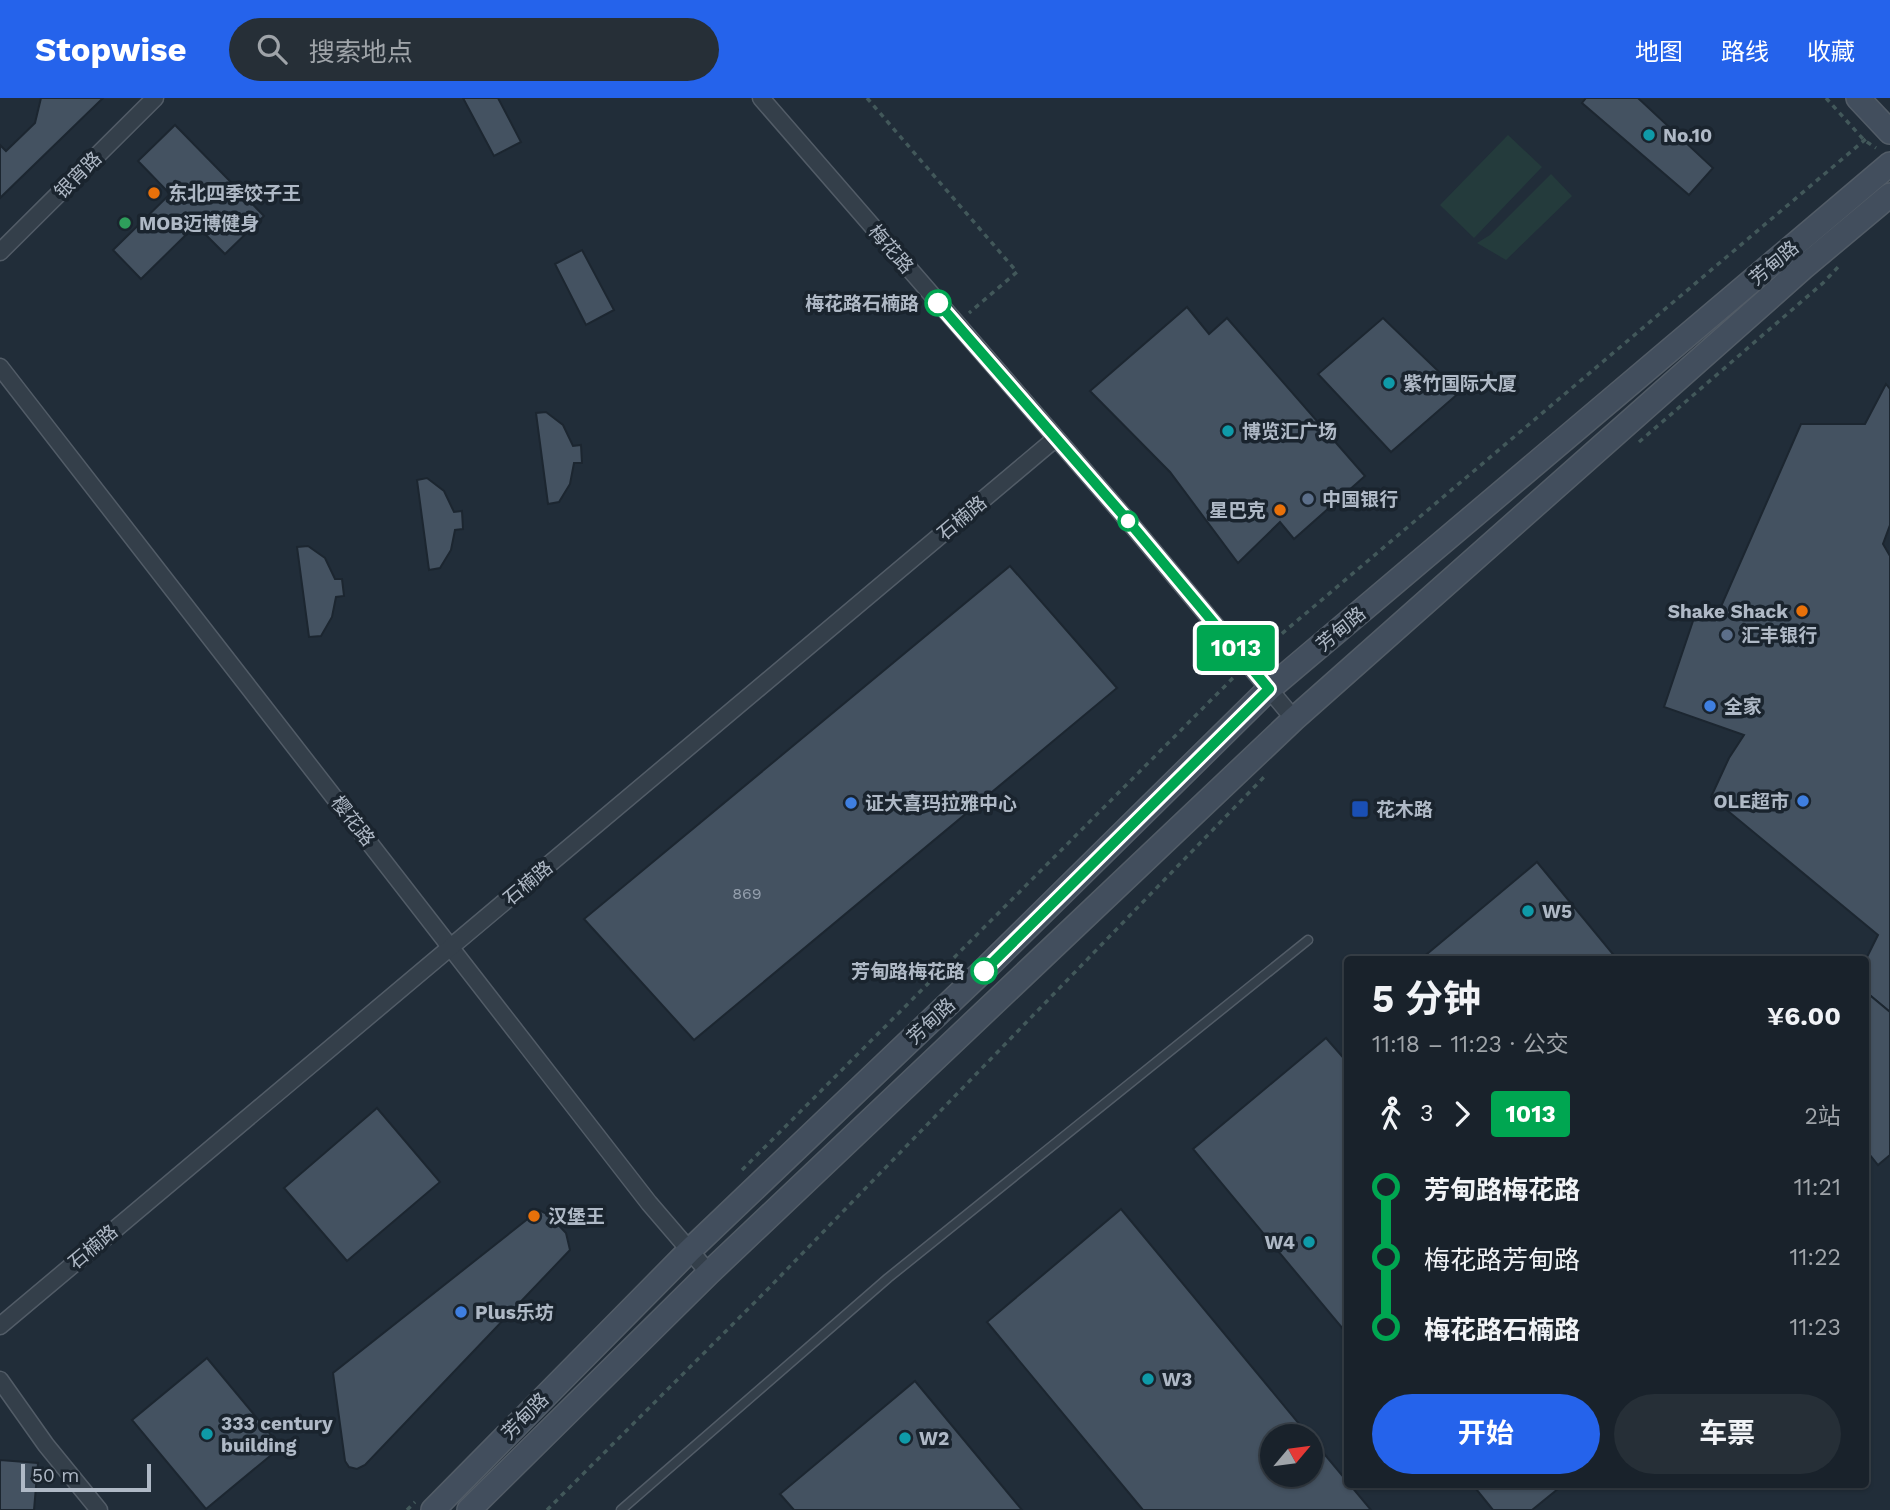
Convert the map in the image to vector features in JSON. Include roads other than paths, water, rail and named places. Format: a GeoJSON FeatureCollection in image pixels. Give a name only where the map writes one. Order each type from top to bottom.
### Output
{"type":"FeatureCollection","features":[{"type":"Feature","properties":{"kind":"main road"},"geometry":{"type":"LineString","coordinates":[[1858,98],[1887,149]]}},
{"type":"Feature","properties":{"kind":"main road","name":"芳甸路"},"geometry":{"type":"LineString","coordinates":[[433,1510],[689,1251],[984,971],[1269,689],[1887,149]]}},
{"type":"Feature","properties":{"kind":"main road","name":"芳甸路"},"geometry":{"type":"LineString","coordinates":[[469,1510],[709,1273],[1294,719],[1804,267],[1890,195]]}},
{"type":"Feature","properties":{"kind":"street","name":"银宵路"},"geometry":{"type":"LineString","coordinates":[[0,252],[155,98]]}},
{"type":"Feature","properties":{"kind":"street","name":"梅花路"},"geometry":{"type":"LineString","coordinates":[[761,98],[955,325],[1130,523],[1294,719]]}},
{"type":"Feature","properties":{"kind":"street","name":"樱花路"},"geometry":{"type":"LineString","coordinates":[[0,367],[451,947],[709,1273]]}},
{"type":"Feature","properties":{"kind":"street","name":"石楠路"},"geometry":{"type":"LineString","coordinates":[[0,1326],[1055,439]]}},
{"type":"Feature","properties":{"kind":"street"},"geometry":{"type":"LineString","coordinates":[[0,1381],[46,1445],[99,1510]]}},
{"type":"Feature","properties":{"kind":"lane"},"geometry":{"type":"LineString","coordinates":[[621,1510],[888,1279],[1308,940]]}},
{"type":"Feature","properties":{"kind":"place","name":"No.10"},"geometry":{"type":"Point","coordinates":[1649,135]}},
{"type":"Feature","properties":{"kind":"place","name":"东北四季饺子王"},"geometry":{"type":"Point","coordinates":[154,193]}},
{"type":"Feature","properties":{"kind":"place","name":"MOB迈博健身"},"geometry":{"type":"Point","coordinates":[125,223]}},
{"type":"Feature","properties":{"kind":"place","name":"梅花路石楠路"},"geometry":{"type":"Point","coordinates":[938,303]}},
{"type":"Feature","properties":{"kind":"place","name":"紫竹国际大厦"},"geometry":{"type":"Point","coordinates":[1389,383]}},
{"type":"Feature","properties":{"kind":"place","name":"博览汇广场"},"geometry":{"type":"Point","coordinates":[1228,431]}},
{"type":"Feature","properties":{"kind":"place","name":"中国银行"},"geometry":{"type":"Point","coordinates":[1308,499]}},
{"type":"Feature","properties":{"kind":"place","name":"星巴克"},"geometry":{"type":"Point","coordinates":[1280,510]}},
{"type":"Feature","properties":{"kind":"place","name":"Shake Shack"},"geometry":{"type":"Point","coordinates":[1802,611]}},
{"type":"Feature","properties":{"kind":"place","name":"汇丰银行"},"geometry":{"type":"Point","coordinates":[1727,635]}},
{"type":"Feature","properties":{"kind":"place","name":"全家"},"geometry":{"type":"Point","coordinates":[1710,706]}},
{"type":"Feature","properties":{"kind":"place","name":"OLE超市"},"geometry":{"type":"Point","coordinates":[1803,801]}},
{"type":"Feature","properties":{"kind":"place","name":"证大喜玛拉雅中心"},"geometry":{"type":"Point","coordinates":[851,803]}},
{"type":"Feature","properties":{"kind":"place","name":"花木路"},"geometry":{"type":"Point","coordinates":[1360,809]}},
{"type":"Feature","properties":{"kind":"place","name":"W5"},"geometry":{"type":"Point","coordinates":[1528,911]}},
{"type":"Feature","properties":{"kind":"place","name":"芳甸路梅花路"},"geometry":{"type":"Point","coordinates":[984,971]}},
{"type":"Feature","properties":{"kind":"place","name":"汉堡王"},"geometry":{"type":"Point","coordinates":[534,1216]}},
{"type":"Feature","properties":{"kind":"place","name":"W4"},"geometry":{"type":"Point","coordinates":[1309,1242]}},
{"type":"Feature","properties":{"kind":"place","name":"Plus乐坊"},"geometry":{"type":"Point","coordinates":[461,1312]}},
{"type":"Feature","properties":{"kind":"place","name":"W3"},"geometry":{"type":"Point","coordinates":[1148,1379]}},
{"type":"Feature","properties":{"kind":"place","name":"333 century building"},"geometry":{"type":"Point","coordinates":[207,1434]}},
{"type":"Feature","properties":{"kind":"place","name":"W2"},"geometry":{"type":"Point","coordinates":[905,1438]}}]}
